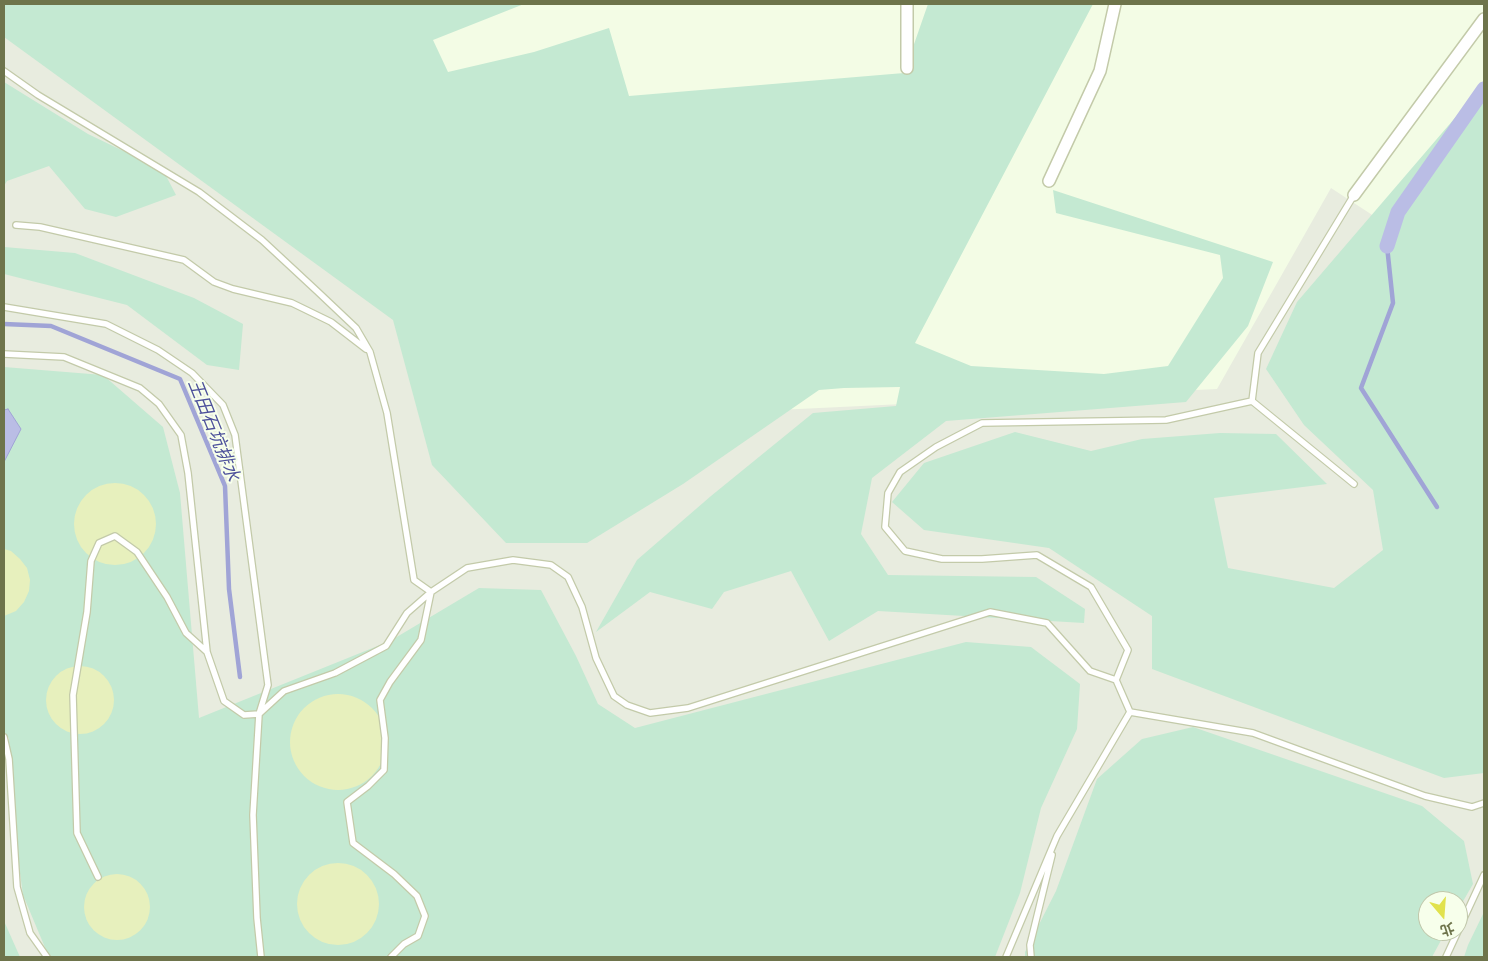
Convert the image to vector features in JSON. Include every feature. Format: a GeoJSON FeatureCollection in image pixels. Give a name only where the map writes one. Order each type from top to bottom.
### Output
{"type":"FeatureCollection","features":[{"type":"Feature","properties":{"kind":"street"},"geometry":{"type":"LineString","coordinates":[[907,4],[907,68]]}},
{"type":"Feature","properties":{"kind":"street"},"geometry":{"type":"LineString","coordinates":[[1049,181],[1100,71],[1116,4]]}},
{"type":"Feature","properties":{"kind":"street"},"geometry":{"type":"LineString","coordinates":[[1354,195],[1484,19]]}},
{"type":"Feature","properties":{"kind":"lane"},"geometry":{"type":"LineString","coordinates":[[4,71],[38,95],[200,192],[262,240],[356,328],[370,352],[387,413],[414,580],[431,592]]}},
{"type":"Feature","properties":{"kind":"lane"},"geometry":{"type":"LineString","coordinates":[[1252,401],[1258,353],[1354,195]]}},
{"type":"Feature","properties":{"kind":"lane"},"geometry":{"type":"LineString","coordinates":[[16,225],[40,228],[184,260],[214,282],[233,290],[292,303],[323,318],[370,352]]}},
{"type":"Feature","properties":{"kind":"lane"},"geometry":{"type":"LineString","coordinates":[[4,307],[106,324],[158,350],[192,373],[223,405],[235,435],[268,685],[259,714],[253,815],[257,918],[261,957]]}},
{"type":"Feature","properties":{"kind":"lane"},"geometry":{"type":"LineString","coordinates":[[4,354],[64,357],[140,388],[159,404],[181,436],[188,473],[207,652],[224,701],[244,715],[259,714],[284,691],[335,673],[386,646],[407,612],[431,592],[467,568],[513,560],[551,565],[568,577],[582,607],[596,658],[614,696],[627,705],[650,713],[688,708],[990,612],[1047,624],[1090,671],[1116,680]]}},
{"type":"Feature","properties":{"kind":"lane"},"geometry":{"type":"LineString","coordinates":[[1252,401],[1354,484]]}},
{"type":"Feature","properties":{"kind":"lane"},"geometry":{"type":"LineString","coordinates":[[1130,712],[1116,680],[1128,650],[1091,587],[1037,555],[982,559],[942,559],[905,551],[885,527],[888,493],[900,472],[936,447],[982,423],[1166,420],[1252,401]]}},
{"type":"Feature","properties":{"kind":"lane"},"geometry":{"type":"LineString","coordinates":[[98,877],[76,833],[73,695],[87,612],[91,561],[98,543],[115,536],[137,552],[167,597],[186,632],[207,652]]}},
{"type":"Feature","properties":{"kind":"lane"},"geometry":{"type":"LineString","coordinates":[[390,957],[404,944],[418,936],[425,916],[417,896],[394,874],[353,843],[347,802],[368,786],[384,770],[385,738],[380,700],[390,682],[421,640],[431,592]]}},
{"type":"Feature","properties":{"kind":"lane"},"geometry":{"type":"LineString","coordinates":[[1130,712],[1253,733],[1425,796],[1472,807],[1484,803]]}},
{"type":"Feature","properties":{"kind":"lane"},"geometry":{"type":"LineString","coordinates":[[1006,957],[1057,836],[1130,712]]}},
{"type":"Feature","properties":{"kind":"lane"},"geometry":{"type":"LineString","coordinates":[[4,737],[17,887],[30,933],[48,957]]}},
{"type":"Feature","properties":{"kind":"lane"},"geometry":{"type":"LineString","coordinates":[[1031,957],[1030,945],[1057,836]]}},
{"type":"Feature","properties":{"kind":"lane"},"geometry":{"type":"LineString","coordinates":[[1446,957],[1484,875]]}},
{"type":"Feature","properties":{"kind":"shaded area"},"geometry":{"type":"Polygon","coordinates":[[[4,4],[631,417],[1217,389],[1331,188],[1484,288],[1484,957],[4,957],[4,4]]]}},
{"type":"Feature","properties":{"kind":"green space"},"geometry":{"type":"Polygon","coordinates":[[[4,4],[524,4],[433,40],[448,72],[534,52],[609,28],[629,96],[904,73],[928,4],[1093,4],[915,343],[971,366],[1104,374],[1168,366],[1223,278],[1220,255],[1056,213],[1053,190],[1273,262],[1248,326],[1186,402],[946,421],[872,478],[861,534],[888,575],[1036,577],[1085,609],[1084,623],[878,611],[829,641],[791,571],[724,592],[712,609],[650,592],[596,632],[637,560],[711,496],[813,413],[896,406],[900,387],[819,390],[683,484],[587,543],[506,543],[432,465],[393,320],[4,37],[4,4]]]}},
{"type":"Feature","properties":{"kind":"green space"},"geometry":{"type":"Polygon","coordinates":[[[4,82],[88,134],[163,170],[176,195],[116,217],[85,209],[49,166],[7,181],[4,186],[4,82]]]}},
{"type":"Feature","properties":{"kind":"green space"},"geometry":{"type":"Polygon","coordinates":[[[1484,84],[1484,773],[1444,778],[1152,669],[1152,616],[1049,548],[924,530],[892,502],[924,463],[1015,432],[1091,451],[1142,439],[1220,433],[1276,434],[1327,484],[1214,498],[1228,568],[1334,588],[1383,550],[1373,490],[1304,425],[1266,369],[1297,302],[1484,84]]]}},
{"type":"Feature","properties":{"kind":"green space"},"geometry":{"type":"Polygon","coordinates":[[[4,247],[75,253],[194,298],[243,324],[239,370],[207,365],[127,305],[4,274],[4,247]]]}},
{"type":"Feature","properties":{"kind":"green space"},"geometry":{"type":"Polygon","coordinates":[[[4,367],[103,375],[163,427],[180,493],[199,718],[390,641],[479,588],[541,590],[576,656],[598,704],[635,728],[966,642],[1031,647],[1080,684],[1077,729],[1041,808],[1020,893],[995,957],[49,957],[23,895],[10,800],[9,738],[4,734],[4,457],[14,426],[4,408],[4,367]]]}},
{"type":"Feature","properties":{"kind":"green space"},"geometry":{"type":"Polygon","coordinates":[[[1193,727],[1422,806],[1464,841],[1473,884],[1468,893],[1468,891],[1418,891],[1418,941],[1441,941],[1432,957],[1025,957],[1025,952],[1056,891],[1097,779],[1142,739],[1193,727]]]}},
{"type":"Feature","properties":{"kind":"green space"},"geometry":{"type":"Polygon","coordinates":[[[1484,912],[1484,957],[1464,957],[1468,945],[1484,912]]]}},
{"type":"Feature","properties":{"kind":"green space"},"geometry":{"type":"Polygon","coordinates":[[[4,921],[20,957],[4,957],[4,921]]]}},
{"type":"Feature","properties":{"kind":"water"},"geometry":{"type":"Polygon","coordinates":[[[8,409],[21,429],[4,462],[4,410],[8,409]]]}},
{"type":"Feature","properties":{"kind":"building"},"geometry":{"type":"Polygon","coordinates":[[[115,483],[131,486],[144,495],[153,508],[156,524],[153,540],[144,553],[131,562],[115,565],[99,562],[86,553],[77,540],[74,524],[77,508],[86,495],[99,486],[115,483]]]}},
{"type":"Feature","properties":{"kind":"building"},"geometry":{"type":"Polygon","coordinates":[[[4,549],[11,551],[20,559],[27,568],[30,580],[29,591],[24,602],[16,611],[4,616],[4,549]]]}},
{"type":"Feature","properties":{"kind":"building"},"geometry":{"type":"Polygon","coordinates":[[[80,666],[93,669],[104,676],[111,687],[114,700],[111,713],[104,724],[93,731],[80,734],[67,731],[56,724],[49,713],[46,700],[49,687],[56,676],[67,669],[80,666]]]}},
{"type":"Feature","properties":{"kind":"building"},"geometry":{"type":"Polygon","coordinates":[[[338,694],[356,698],[372,708],[382,724],[386,742],[382,760],[372,776],[356,786],[338,790],[320,786],[304,776],[294,760],[290,742],[294,724],[304,708],[320,698],[338,694]]]}},
{"type":"Feature","properties":{"kind":"building"},"geometry":{"type":"Polygon","coordinates":[[[330,863],[346,863],[361,870],[372,881],[379,896],[376,920],[367,933],[346,945],[330,945],[315,938],[304,927],[297,912],[297,896],[304,881],[315,870],[330,863]]]}},
{"type":"Feature","properties":{"kind":"building"},"geometry":{"type":"Polygon","coordinates":[[[117,874],[130,876],[145,889],[148,894],[150,907],[148,920],[135,935],[130,938],[117,940],[104,938],[89,925],[86,920],[84,907],[86,894],[99,879],[104,876],[117,874]]]}},
{"type":"Feature","properties":{"kind":"waterway"},"geometry":{"type":"LineString","coordinates":[[1387,246],[1398,212],[1484,89]]}},
{"type":"Feature","properties":{"kind":"waterway"},"geometry":{"type":"LineString","coordinates":[[1387,246],[1393,303],[1361,388],[1437,507]]}},
{"type":"Feature","properties":{"kind":"waterway","name":"王田石坑排水"},"geometry":{"type":"LineString","coordinates":[[4,324],[51,326],[180,379],[225,486],[229,589],[240,677]]}}]}
